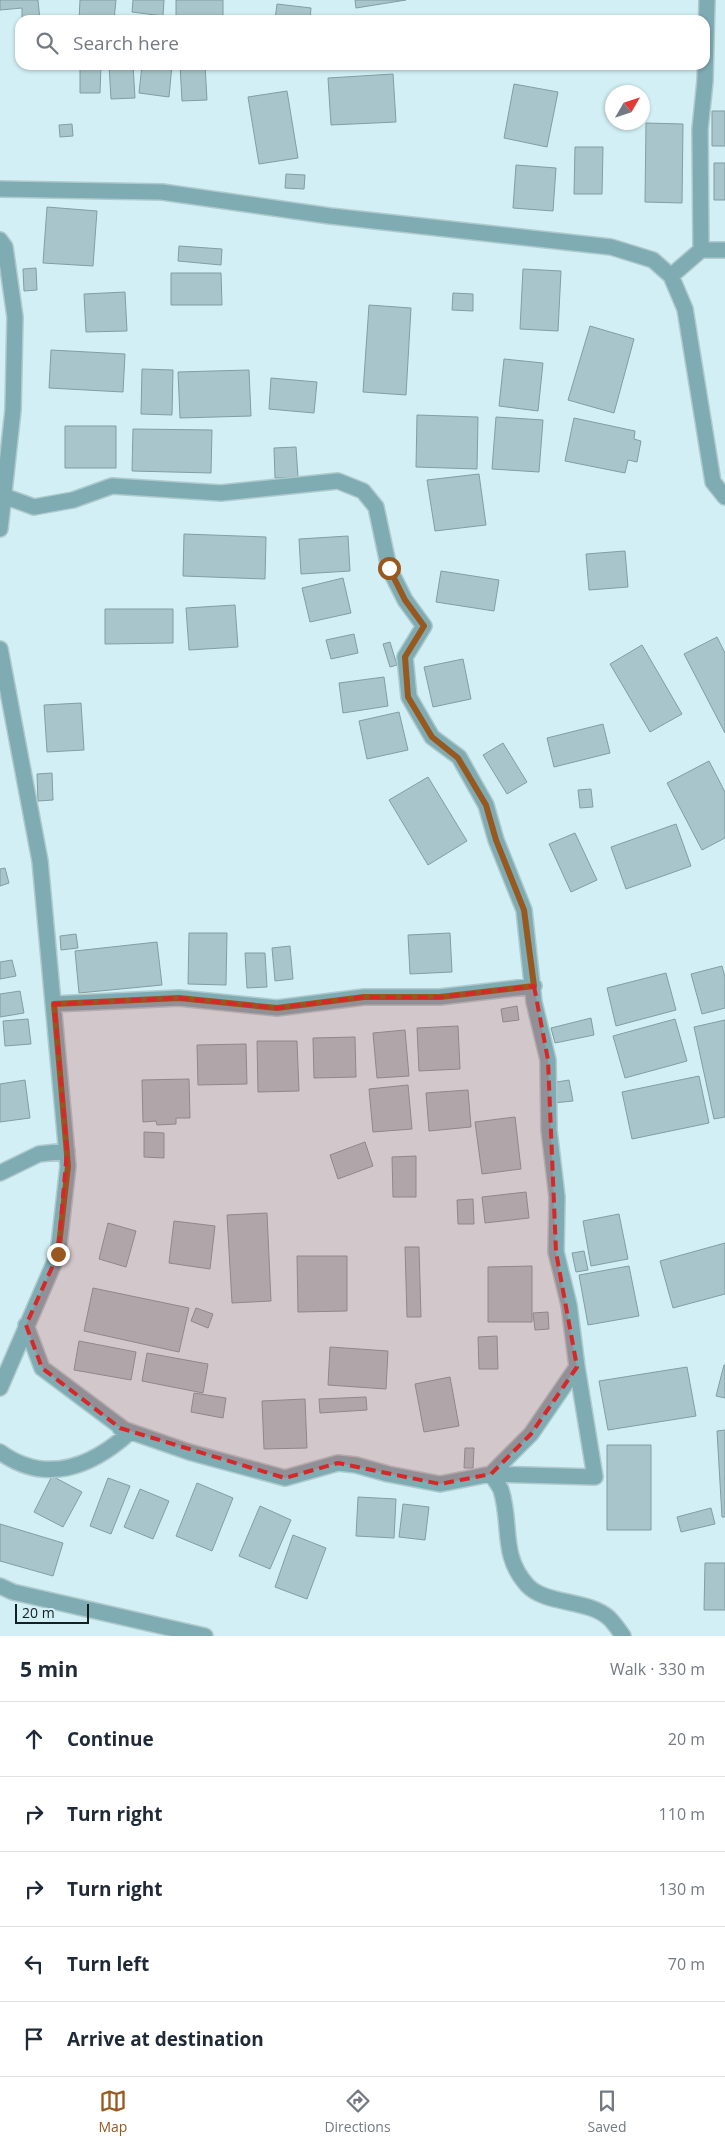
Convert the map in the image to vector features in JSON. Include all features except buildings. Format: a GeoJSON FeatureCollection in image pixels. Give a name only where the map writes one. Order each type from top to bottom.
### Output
{"type":"FeatureCollection","features":[{"type":"Feature","properties":{"kind":"street"},"geometry":{"type":"LineString","coordinates":[[707,0],[707,15]]}},
{"type":"Feature","properties":{"kind":"street"},"geometry":{"type":"LineString","coordinates":[[701,250],[700,129],[705,70]]}},
{"type":"Feature","properties":{"kind":"street"},"geometry":{"type":"LineString","coordinates":[[0,189],[162,192],[330,216],[611,247],[653,260],[671,276],[685,309],[713,482],[725,497]]}},
{"type":"Feature","properties":{"kind":"street"},"geometry":{"type":"LineString","coordinates":[[0,240],[5,247],[15,317],[13,410],[0,529]]}},
{"type":"Feature","properties":{"kind":"street"},"geometry":{"type":"LineString","coordinates":[[671,276],[701,250],[725,250]]}},
{"type":"Feature","properties":{"kind":"street"},"geometry":{"type":"LineString","coordinates":[[4,496],[34,507],[73,500],[112,486],[221,493],[338,480],[363,491],[376,507],[389,568],[405,600],[424,626],[405,657],[408,697],[432,737],[458,758],[486,805],[496,840],[524,910],[534,986],[534,1002],[548,1060],[549,1130],[556,1197],[556,1252],[569,1305],[595,1477],[491,1474],[440,1484],[388,1474],[356,1464],[338,1463],[285,1478],[189,1452],[120,1428]]}},
{"type":"Feature","properties":{"kind":"street"},"geometry":{"type":"LineString","coordinates":[[0,649],[40,861],[68,1166],[58,1254],[0,1388]]}},
{"type":"Feature","properties":{"kind":"street"},"geometry":{"type":"LineString","coordinates":[[54,1004],[179,998],[277,1008],[364,997],[440,997],[534,986]]}},
{"type":"Feature","properties":{"kind":"street"},"geometry":{"type":"LineString","coordinates":[[0,1173],[40,1154],[67,1151]]}},
{"type":"Feature","properties":{"kind":"street"},"geometry":{"type":"LineString","coordinates":[[0,1452],[11,1460],[38,1469],[76,1467],[109,1451],[129,1433],[42,1368],[26,1325]]}},
{"type":"Feature","properties":{"kind":"street"},"geometry":{"type":"LineString","coordinates":[[491,1474],[531,1434],[578,1367]]}},
{"type":"Feature","properties":{"kind":"street"},"geometry":{"type":"LineString","coordinates":[[491,1474],[501,1489],[507,1539],[516,1572],[529,1588],[547,1596],[582,1605],[608,1617],[623,1636]]}},
{"type":"Feature","properties":{"kind":"street"},"geometry":{"type":"LineString","coordinates":[[0,1586],[13,1592],[205,1636]]}},
{"type":"Feature","properties":{"kind":"highlighted area"},"geometry":{"type":"Polygon","coordinates":[[[534,986],[548,1060],[556,1252],[577,1367],[531,1434],[491,1474],[440,1484],[338,1463],[285,1478],[120,1428],[42,1368],[26,1325],[58,1254],[67,1151],[54,1004],[179,998],[277,1008],[364,997],[440,997],[534,986]]]}},
{"type":"Feature","properties":{"kind":"route"},"geometry":{"type":"LineString","coordinates":[[58,1254],[68,1166],[54,1004],[179,998],[277,1008],[364,997],[440,997],[534,986],[524,910],[496,840],[486,805],[458,758],[432,737],[408,697],[405,657],[424,626],[405,600],[389,568]]}}]}
